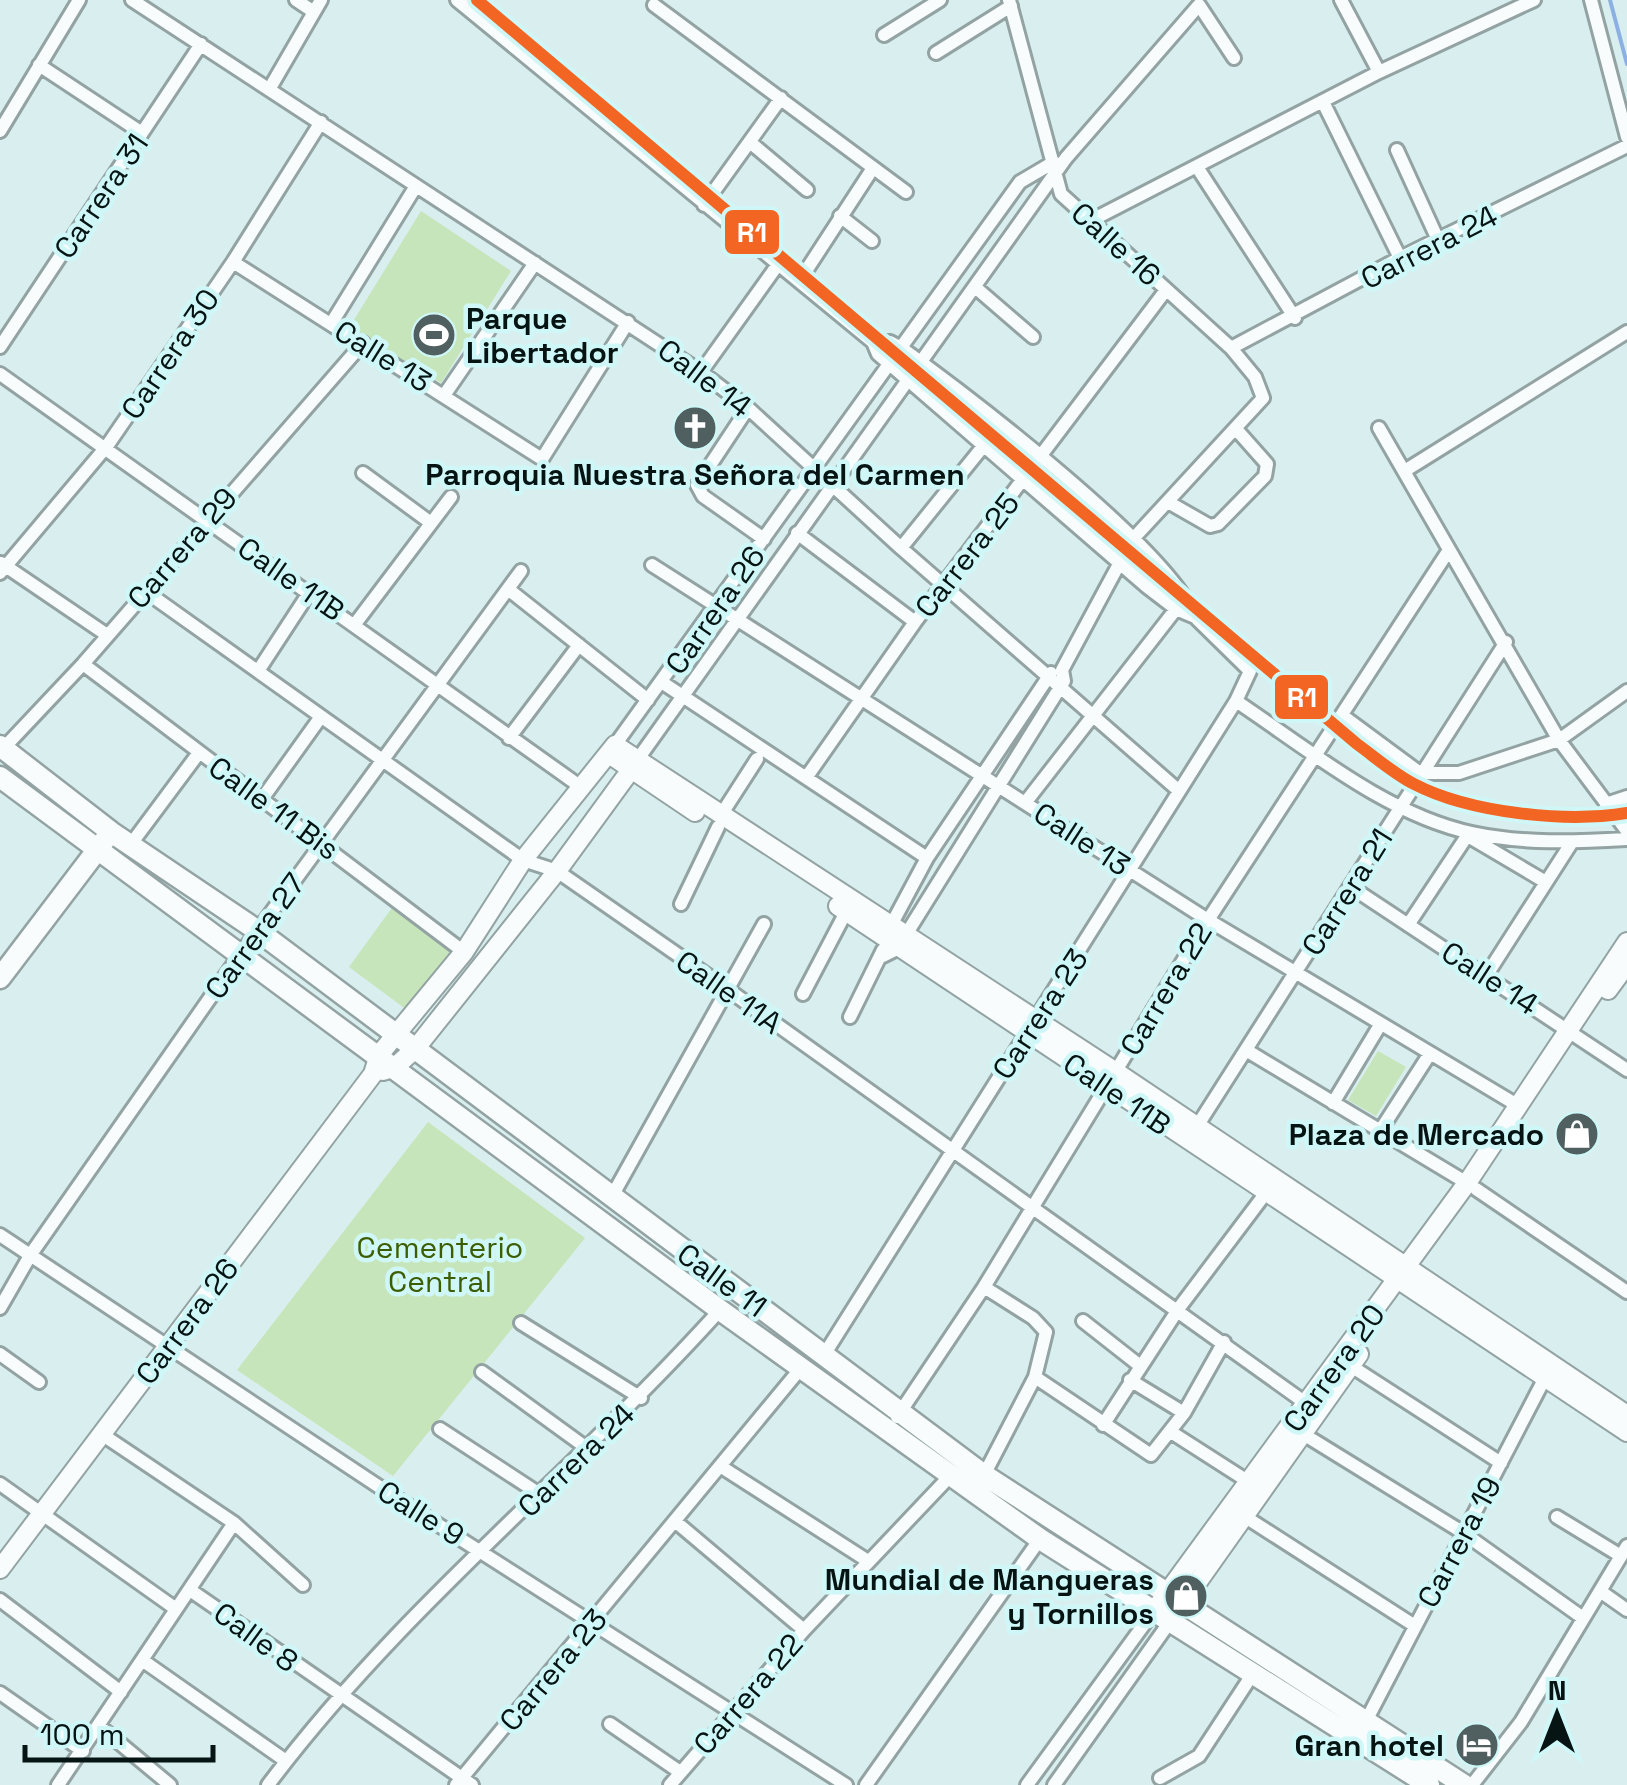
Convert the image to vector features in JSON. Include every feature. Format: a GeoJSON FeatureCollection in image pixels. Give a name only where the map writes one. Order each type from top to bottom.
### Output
{"type":"FeatureCollection","features":[{"type":"Feature","properties":{"kind":"main road","name":"Calle 11"},"geometry":{"type":"LineString","coordinates":[[1,749],[111,832],[258,931],[824,1355],[951,1475],[1040,1538],[1367,1720],[1464,1785]]}},
{"type":"Feature","properties":{"kind":"main road","name":"Calle 11"},"geometry":{"type":"LineString","coordinates":[[0,777],[382,1065],[801,1368],[984,1474],[1252,1675],[1428,1785]]}},
{"type":"Feature","properties":{"kind":"main road"},"geometry":{"type":"LineString","coordinates":[[0,978],[111,832]]}},
{"type":"Feature","properties":{"kind":"street"},"geometry":{"type":"LineString","coordinates":[[0,131],[79,0]]}},
{"type":"Feature","properties":{"kind":"street","name":"Calle 14"},"geometry":{"type":"LineString","coordinates":[[132,0],[628,322],[748,408],[900,548],[1178,790]]}},
{"type":"Feature","properties":{"kind":"street"},"geometry":{"type":"LineString","coordinates":[[270,88],[317,6],[296,0]]}},
{"type":"Feature","properties":{"kind":"street"},"geometry":{"type":"LineString","coordinates":[[457,0],[800,280],[873,342],[878,354],[1120,563],[1176,609],[1196,618]]}},
{"type":"Feature","properties":{"kind":"street"},"geometry":{"type":"LineString","coordinates":[[884,34],[940,0]]}},
{"type":"Feature","properties":{"kind":"street"},"geometry":{"type":"LineString","coordinates":[[1341,0],[1379,72]]}},
{"type":"Feature","properties":{"kind":"street"},"geometry":{"type":"LineString","coordinates":[[1092,220],[1379,72],[1534,0]]}},
{"type":"Feature","properties":{"kind":"street"},"geometry":{"type":"LineString","coordinates":[[1591,0],[1627,137]]}},
{"type":"Feature","properties":{"kind":"street","name":"Carrera 26"},"geometry":{"type":"LineString","coordinates":[[382,1065],[416,1048],[557,871],[1066,158],[1201,2],[1234,58]]}},
{"type":"Feature","properties":{"kind":"street"},"geometry":{"type":"LineString","coordinates":[[936,53],[1010,3]]}},
{"type":"Feature","properties":{"kind":"street","name":"Calle 16"},"geometry":{"type":"LineString","coordinates":[[1010,3],[1039,105],[1050,164],[1062,194],[1231,348],[1255,377],[1262,398],[1236,428]]}},
{"type":"Feature","properties":{"kind":"street"},"geometry":{"type":"LineString","coordinates":[[654,5],[906,192]]}},
{"type":"Feature","properties":{"kind":"street","name":"Carrera 31"},"geometry":{"type":"LineString","coordinates":[[0,347],[201,44]]}},
{"type":"Feature","properties":{"kind":"street"},"geometry":{"type":"LineString","coordinates":[[40,65],[142,133]]}},
{"type":"Feature","properties":{"kind":"street"},"geometry":{"type":"LineString","coordinates":[[704,205],[781,98]]}},
{"type":"Feature","properties":{"kind":"street"},"geometry":{"type":"LineString","coordinates":[[1323,102],[1400,258]]}},
{"type":"Feature","properties":{"kind":"street","name":"Carrera 30"},"geometry":{"type":"LineString","coordinates":[[2,567],[107,446],[234,262],[321,122]]}},
{"type":"Feature","properties":{"kind":"street"},"geometry":{"type":"LineString","coordinates":[[751,144],[807,190]]}},
{"type":"Feature","properties":{"kind":"street","name":"Carrera 24"},"geometry":{"type":"LineString","coordinates":[[1231,348],[1295,318],[1400,258],[1627,146]]}},
{"type":"Feature","properties":{"kind":"street"},"geometry":{"type":"LineString","coordinates":[[1397,150],[1438,242]]}},
{"type":"Feature","properties":{"kind":"street","name":"Carrera 26"},"geometry":{"type":"LineString","coordinates":[[0,1568],[382,1065],[396,1035],[464,952],[523,860],[663,683],[1020,182],[1066,158]]}},
{"type":"Feature","properties":{"kind":"street"},"geometry":{"type":"LineString","coordinates":[[1197,167],[1295,318]]}},
{"type":"Feature","properties":{"kind":"street"},"geometry":{"type":"LineString","coordinates":[[800,280],[873,168]]}},
{"type":"Feature","properties":{"kind":"street"},"geometry":{"type":"LineString","coordinates":[[332,324],[416,186]]}},
{"type":"Feature","properties":{"kind":"street"},"geometry":{"type":"LineString","coordinates":[[840,216],[872,241]]}},
{"type":"Feature","properties":{"kind":"street","name":"Calle 13"},"geometry":{"type":"LineString","coordinates":[[234,262],[532,449],[542,459],[628,322]]}},
{"type":"Feature","properties":{"kind":"street"},"geometry":{"type":"LineString","coordinates":[[444,394],[535,263]]}},
{"type":"Feature","properties":{"kind":"street"},"geometry":{"type":"LineString","coordinates":[[700,372],[779,263]]}},
{"type":"Feature","properties":{"kind":"street"},"geometry":{"type":"LineString","coordinates":[[975,288],[1033,337]]}},
{"type":"Feature","properties":{"kind":"street","name":"Carrera 25"},"geometry":{"type":"LineString","coordinates":[[808,775],[915,622],[1042,459],[1166,290]]}},
{"type":"Feature","properties":{"kind":"street"},"geometry":{"type":"LineString","coordinates":[[1406,470],[1627,332]]}},
{"type":"Feature","properties":{"kind":"street"},"geometry":{"type":"LineString","coordinates":[[873,342],[890,342],[903,349],[1042,459],[1132,540],[1183,595],[1196,618]]}},
{"type":"Feature","properties":{"kind":"street","name":"Carrera 29"},"geometry":{"type":"LineString","coordinates":[[1,749],[84,664],[206,518],[363,343]]}},
{"type":"Feature","properties":{"kind":"street","name":"Calle 11B"},"geometry":{"type":"LineString","coordinates":[[0,374],[107,446],[508,738],[582,786]]}},
{"type":"Feature","properties":{"kind":"street"},"geometry":{"type":"LineString","coordinates":[[748,408],[697,485],[703,496],[764,539]]}},
{"type":"Feature","properties":{"kind":"street"},"geometry":{"type":"LineString","coordinates":[[850,1017],[891,942],[1060,687],[1062,670],[1132,540],[1236,428],[1267,464],[1265,476],[1218,524],[1204,526],[1168,502]]}},
{"type":"Feature","properties":{"kind":"street"},"geometry":{"type":"LineString","coordinates":[[1379,428],[1506,642],[1559,740],[1627,835],[1572,842],[1468,835]]}},
{"type":"Feature","properties":{"kind":"street"},"geometry":{"type":"LineString","coordinates":[[900,548],[985,444]]}},
{"type":"Feature","properties":{"kind":"street"},"geometry":{"type":"LineString","coordinates":[[362,474],[432,523]]}},
{"type":"Feature","properties":{"kind":"street"},"geometry":{"type":"LineString","coordinates":[[355,624],[451,497]]}},
{"type":"Feature","properties":{"kind":"street"},"geometry":{"type":"LineString","coordinates":[[797,533],[915,622]]}},
{"type":"Feature","properties":{"kind":"street","name":"Carrera 22"},"geometry":{"type":"LineString","coordinates":[[894,1422],[984,1287],[1208,920],[1449,550]]}},
{"type":"Feature","properties":{"kind":"street","name":"Calle 13"},"geometry":{"type":"LineString","coordinates":[[652,565],[1208,920],[1517,1105]]}},
{"type":"Feature","properties":{"kind":"street"},"geometry":{"type":"LineString","coordinates":[[2,567],[107,635]]}},
{"type":"Feature","properties":{"kind":"street","name":"Carrera 27"},"geometry":{"type":"LineString","coordinates":[[0,1308],[31,1254],[240,955],[521,571]]}},
{"type":"Feature","properties":{"kind":"street"},"geometry":{"type":"LineString","coordinates":[[508,588],[648,700]]}},
{"type":"Feature","properties":{"kind":"street","name":"Calle 11A"},"geometry":{"type":"LineString","coordinates":[[145,591],[523,860],[557,871],[728,990],[951,1153],[1179,1308],[1307,1404]]}},
{"type":"Feature","properties":{"kind":"street"},"geometry":{"type":"LineString","coordinates":[[258,671],[309,593]]}},
{"type":"Feature","properties":{"kind":"street"},"geometry":{"type":"LineString","coordinates":[[1026,804],[1176,609]]}},
{"type":"Feature","properties":{"kind":"street","name":"Carrera 23"},"geometry":{"type":"LineString","coordinates":[[824,1355],[1236,701],[1250,671],[1196,618]]}},
{"type":"Feature","properties":{"kind":"street","name":"Carrera 21"},"geometry":{"type":"LineString","coordinates":[[1192,1135],[1506,642]]}},
{"type":"Feature","properties":{"kind":"street"},"geometry":{"type":"LineString","coordinates":[[508,738],[579,646]]}},
{"type":"Feature","properties":{"kind":"street","name":"Calle 11 Bis"},"geometry":{"type":"LineString","coordinates":[[84,664],[464,952]]}},
{"type":"Feature","properties":{"kind":"street"},"geometry":{"type":"LineString","coordinates":[[891,942],[927,858],[1048,677],[1062,670]]}},
{"type":"Feature","properties":{"kind":"street"},"geometry":{"type":"LineString","coordinates":[[663,683],[808,775],[927,858]]}},
{"type":"Feature","properties":{"kind":"street"},"geometry":{"type":"LineString","coordinates":[[1343,716],[1420,773],[1458,773],[1559,740],[1627,691]]}},
{"type":"Feature","properties":{"kind":"street"},"geometry":{"type":"LineString","coordinates":[[1236,701],[1400,806],[1468,835],[1544,881]]}},
{"type":"Feature","properties":{"kind":"street"},"geometry":{"type":"LineString","coordinates":[[262,800],[320,718]]}},
{"type":"Feature","properties":{"kind":"street","name":"Calle 11B"},"geometry":{"type":"LineString","coordinates":[[612,749],[891,942]]}},
{"type":"Feature","properties":{"kind":"street"},"geometry":{"type":"LineString","coordinates":[[131,844],[198,754]]}},
{"type":"Feature","properties":{"kind":"street"},"geometry":{"type":"LineString","coordinates":[[681,904],[720,821],[757,759]]}},
{"type":"Feature","properties":{"kind":"street"},"geometry":{"type":"LineString","coordinates":[[1606,804],[1627,797]]}},
{"type":"Feature","properties":{"kind":"street","name":"Calle 11B"},"geometry":{"type":"LineString","coordinates":[[720,821],[891,942],[1116,1072],[1266,1194],[1407,1278]]}},
{"type":"Feature","properties":{"kind":"street"},"geometry":{"type":"LineString","coordinates":[[1408,925],[1468,835]]}},
{"type":"Feature","properties":{"kind":"street"},"geometry":{"type":"LineString","coordinates":[[1486,976],[1572,842]]}},
{"type":"Feature","properties":{"kind":"street","name":"Calle 14"},"geometry":{"type":"LineString","coordinates":[[1351,887],[1627,1070]]}},
{"type":"Feature","properties":{"kind":"street"},"geometry":{"type":"LineString","coordinates":[[803,994],[846,912]]}},
{"type":"Feature","properties":{"kind":"street"},"geometry":{"type":"LineString","coordinates":[[611,1198],[764,924]]}},
{"type":"Feature","properties":{"kind":"street","name":"Carrera 20"},"geometry":{"type":"LineString","coordinates":[[1029,1784],[1244,1516],[1471,1186],[1627,942]]}},
{"type":"Feature","properties":{"kind":"street","name":"Carrera 20"},"geometry":{"type":"LineString","coordinates":[[1471,1186],[1517,1105],[1627,964]]}},
{"type":"Feature","properties":{"kind":"street"},"geometry":{"type":"LineString","coordinates":[[1334,1103],[1380,1024]]}},
{"type":"Feature","properties":{"kind":"street","name":"Calle 11B"},"geometry":{"type":"LineString","coordinates":[[1032,1026],[1106,1088],[1192,1135],[1548,1371],[1627,1432]]}},
{"type":"Feature","properties":{"kind":"street"},"geometry":{"type":"LineString","coordinates":[[1246,1050],[1471,1186],[1627,1292]]}},
{"type":"Feature","properties":{"kind":"street"},"geometry":{"type":"LineString","coordinates":[[1380,1131],[1429,1055]]}},
{"type":"Feature","properties":{"kind":"street"},"geometry":{"type":"LineString","coordinates":[[1103,1425],[1179,1308],[1266,1194]]}},
{"type":"Feature","properties":{"kind":"street","name":"Calle 9"},"geometry":{"type":"LineString","coordinates":[[0,1235],[166,1348],[592,1625],[846,1785]]}},
{"type":"Feature","properties":{"kind":"street","name":"Carrera 20"},"geometry":{"type":"LineString","coordinates":[[1054,1785],[1249,1482],[1407,1278]]}},
{"type":"Feature","properties":{"kind":"street"},"geometry":{"type":"LineString","coordinates":[[984,1287],[1042,1325],[1045,1345],[1035,1376],[984,1474]]}},
{"type":"Feature","properties":{"kind":"street","name":"Carrera 24"},"geometry":{"type":"LineString","coordinates":[[268,1785],[340,1698],[481,1552],[641,1398],[720,1310]]}},
{"type":"Feature","properties":{"kind":"street"},"geometry":{"type":"LineString","coordinates":[[1083,1321],[1139,1365]]}},
{"type":"Feature","properties":{"kind":"street"},"geometry":{"type":"LineString","coordinates":[[521,1323],[641,1398]]}},
{"type":"Feature","properties":{"kind":"street"},"geometry":{"type":"LineString","coordinates":[[1035,1376],[1151,1455],[1184,1413],[1224,1342]]}},
{"type":"Feature","properties":{"kind":"street"},"geometry":{"type":"LineString","coordinates":[[0,1354],[40,1382]]}},
{"type":"Feature","properties":{"kind":"street"},"geometry":{"type":"LineString","coordinates":[[1350,1366],[1501,1464]]}},
{"type":"Feature","properties":{"kind":"street","name":"Carrera 23"},"geometry":{"type":"LineString","coordinates":[[463,1783],[801,1368]]}},
{"type":"Feature","properties":{"kind":"street","name":"Calle 11B"},"geometry":{"type":"LineString","coordinates":[[1548,1371],[1627,1415]]}},
{"type":"Feature","properties":{"kind":"street","name":"Carrera 19"},"geometry":{"type":"LineString","coordinates":[[1367,1720],[1548,1371]]}},
{"type":"Feature","properties":{"kind":"street"},"geometry":{"type":"LineString","coordinates":[[482,1372],[588,1449]]}},
{"type":"Feature","properties":{"kind":"street"},"geometry":{"type":"LineString","coordinates":[[1130,1380],[1184,1413]]}},
{"type":"Feature","properties":{"kind":"street"},"geometry":{"type":"LineString","coordinates":[[440,1429],[541,1495]]}},
{"type":"Feature","properties":{"kind":"street"},"geometry":{"type":"LineString","coordinates":[[1171,1432],[1249,1482]]}},
{"type":"Feature","properties":{"kind":"street"},"geometry":{"type":"LineString","coordinates":[[1300,1432],[1462,1532],[1583,1618]]}},
{"type":"Feature","properties":{"kind":"street"},"geometry":{"type":"LineString","coordinates":[[103,1435],[234,1523],[303,1585]]}},
{"type":"Feature","properties":{"kind":"street"},"geometry":{"type":"LineString","coordinates":[[720,1466],[868,1561]]}},
{"type":"Feature","properties":{"kind":"street","name":"Carrera 22"},"geometry":{"type":"LineString","coordinates":[[670,1785],[804,1630],[951,1475]]}},
{"type":"Feature","properties":{"kind":"street","name":"Calle 8"},"geometry":{"type":"LineString","coordinates":[[0,1484],[176,1610]]}},
{"type":"Feature","properties":{"kind":"street"},"geometry":{"type":"LineString","coordinates":[[1244,1516],[1415,1626]]}},
{"type":"Feature","properties":{"kind":"street"},"geometry":{"type":"LineString","coordinates":[[1472,1785],[1482,1779],[1521,1722],[1624,1551],[1557,1517]]}},
{"type":"Feature","properties":{"kind":"street"},"geometry":{"type":"LineString","coordinates":[[676,1522],[804,1630]]}},
{"type":"Feature","properties":{"kind":"street"},"geometry":{"type":"LineString","coordinates":[[58,1785],[234,1523]]}},
{"type":"Feature","properties":{"kind":"street"},"geometry":{"type":"LineString","coordinates":[[866,1785],[1040,1538]]}},
{"type":"Feature","properties":{"kind":"street","name":"Calle 8"},"geometry":{"type":"LineString","coordinates":[[190,1590],[463,1783]]}},
{"type":"Feature","properties":{"kind":"street"},"geometry":{"type":"LineString","coordinates":[[1600,1592],[1627,1610]]}},
{"type":"Feature","properties":{"kind":"street"},"geometry":{"type":"LineString","coordinates":[[0,1600],[122,1692]]}},
{"type":"Feature","properties":{"kind":"street"},"geometry":{"type":"LineString","coordinates":[[142,1660],[286,1761]]}},
{"type":"Feature","properties":{"kind":"street"},"geometry":{"type":"LineString","coordinates":[[1160,1778],[1198,1756],[1252,1675]]}},
{"type":"Feature","properties":{"kind":"street"},"geometry":{"type":"LineString","coordinates":[[0,1694],[83,1751]]}},
{"type":"Feature","properties":{"kind":"street"},"geometry":{"type":"LineString","coordinates":[[610,1724],[680,1772]]}},
{"type":"Feature","properties":{"kind":"street"},"geometry":{"type":"LineString","coordinates":[[98,1726],[170,1785]]}},
{"type":"Feature","properties":{"kind":"green space","name":"Parque Libertador"},"geometry":{"type":"Polygon","coordinates":[[[421,211],[511,271],[441,383],[349,328],[421,211]]]}},
{"type":"Feature","properties":{"kind":"green space"},"geometry":{"type":"Polygon","coordinates":[[[394,905],[453,948],[407,1010],[349,967],[394,905]]]}},
{"type":"Feature","properties":{"kind":"green space"},"geometry":{"type":"Polygon","coordinates":[[[1378,1051],[1406,1067],[1376,1116],[1348,1100],[1378,1051]]]}},
{"type":"Feature","properties":{"kind":"green space","name":"Cementerio Central"},"geometry":{"type":"Polygon","coordinates":[[[428,1122],[585,1238],[393,1476],[237,1370],[428,1122]]]}},
{"type":"Feature","properties":{"kind":"waterway"},"geometry":{"type":"LineString","coordinates":[[1610,0],[1627,64]]}},
{"type":"Feature","properties":{"kind":"transit line","name":"R1"},"geometry":{"type":"LineString","coordinates":[[477,0],[1392,770],[1437,794],[1490,809],[1576,817],[1627,813]]}},
{"type":"Feature","properties":{"kind":"place","name":"Parque Libertador"},"geometry":{"type":"Point","coordinates":[434,335]}},
{"type":"Feature","properties":{"kind":"place","name":"Parroquia Nuestra Señora del Carmen"},"geometry":{"type":"Point","coordinates":[695,428]}},
{"type":"Feature","properties":{"kind":"place","name":"Plaza de Mercado"},"geometry":{"type":"Point","coordinates":[1577,1134]}},
{"type":"Feature","properties":{"kind":"place","name":"Mundial de Mangueras y Tornillos"},"geometry":{"type":"Point","coordinates":[1186,1596]}},
{"type":"Feature","properties":{"kind":"place","name":"Gran hotel"},"geometry":{"type":"Point","coordinates":[1477,1745]}}]}
